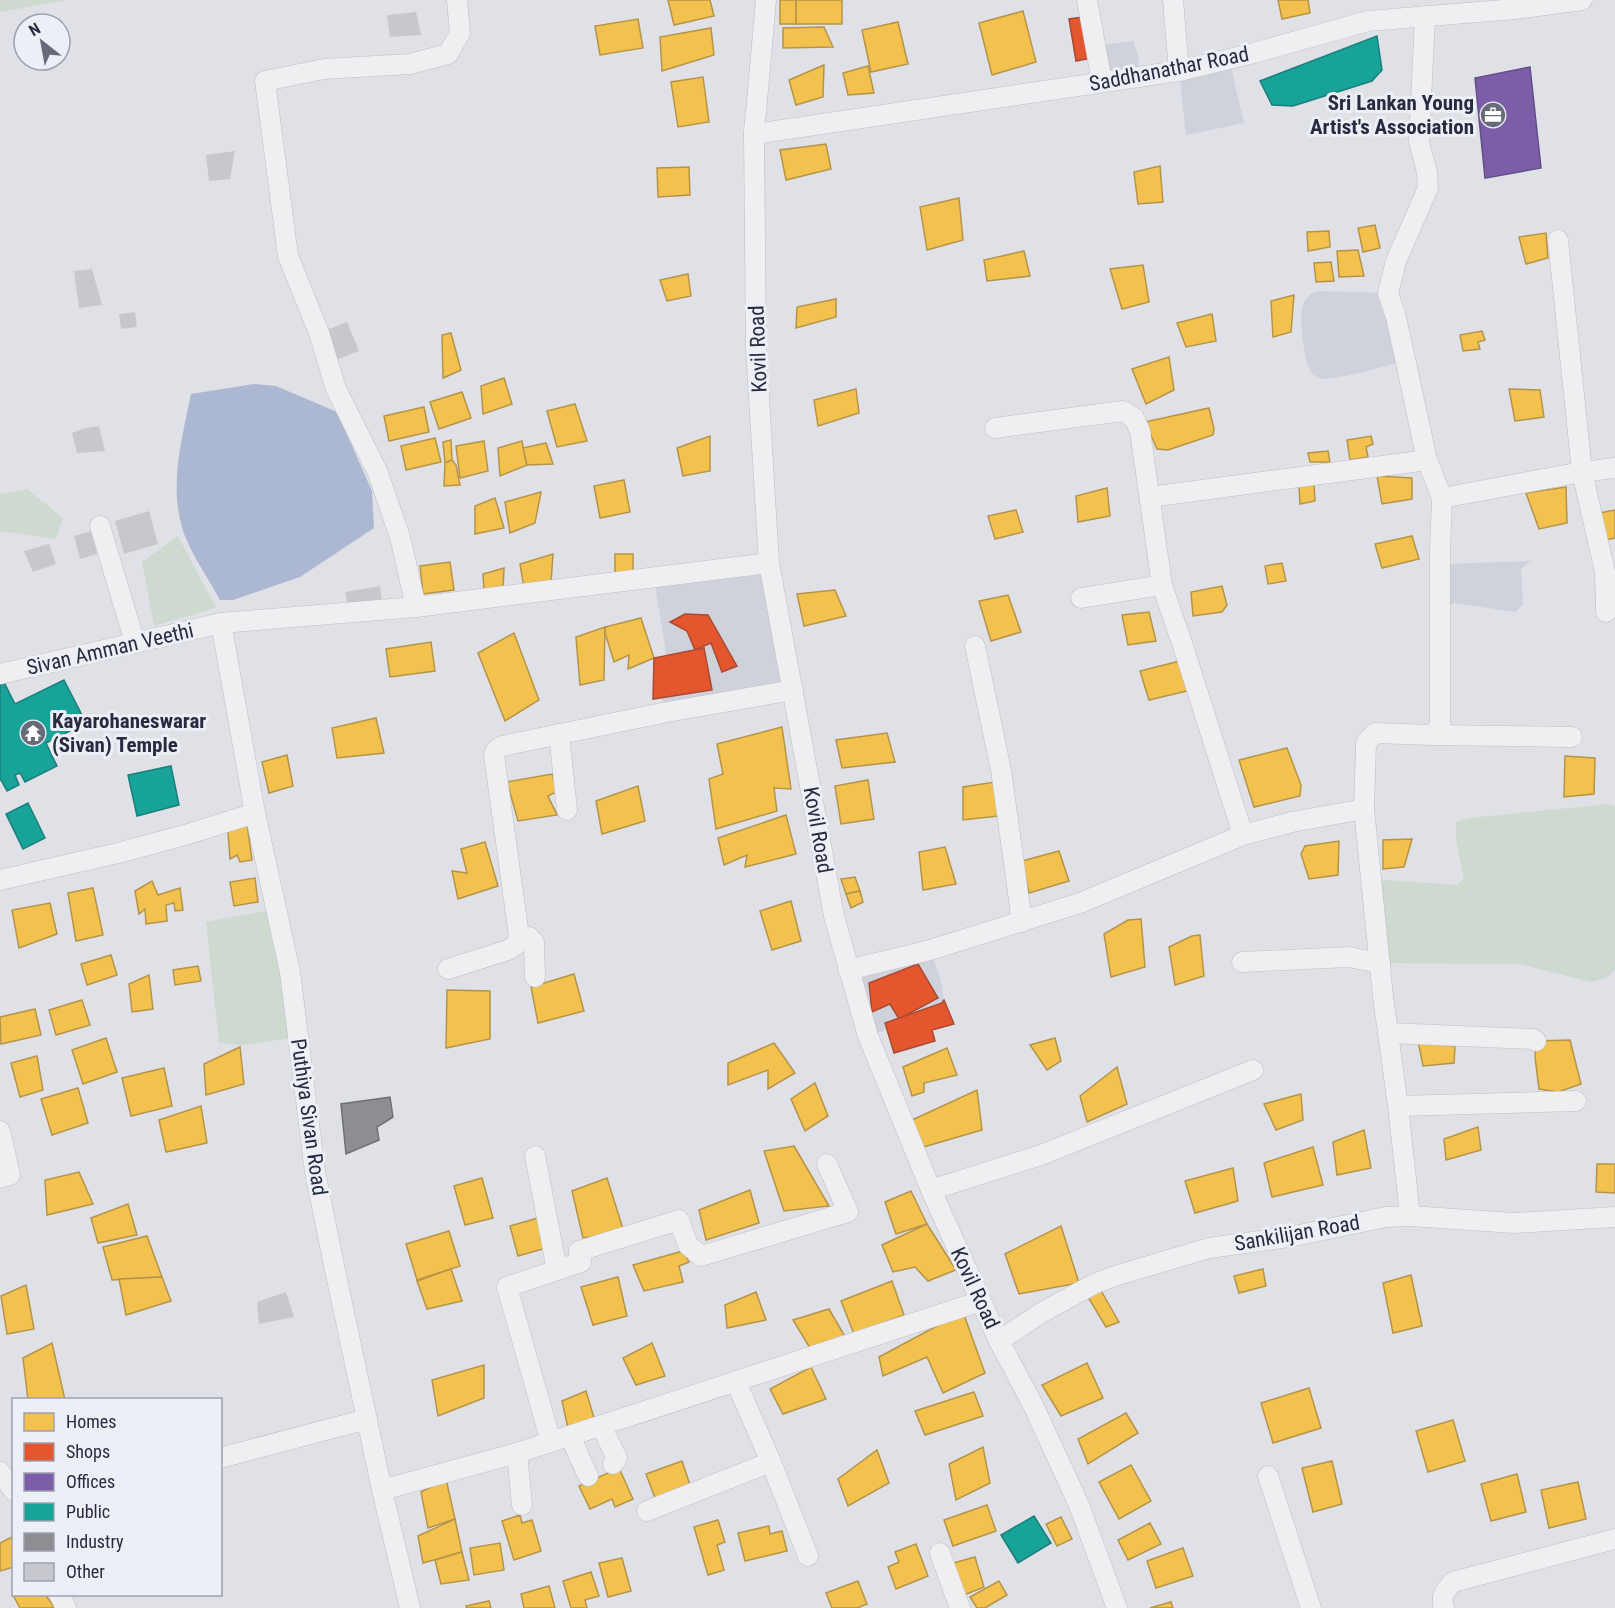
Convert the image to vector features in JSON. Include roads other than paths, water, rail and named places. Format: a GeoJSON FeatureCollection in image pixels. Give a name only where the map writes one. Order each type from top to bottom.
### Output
{"type":"FeatureCollection","features":[{"type":"Feature","properties":{"kind":"street"},"geometry":{"type":"LineString","coordinates":[[416,608],[400,537],[378,473],[336,389],[319,333],[288,256],[265,81],[324,69],[410,64],[448,54],[460,33],[457,0]]}},
{"type":"Feature","properties":{"kind":"street","name":"Kovil Road"},"geometry":{"type":"LineString","coordinates":[[767,0],[754,134],[756,348],[769,563],[834,916],[868,1036],[931,1190],[999,1341],[1033,1405],[1079,1505],[1116,1608]]}},
{"type":"Feature","properties":{"kind":"street"},"geometry":{"type":"LineString","coordinates":[[1087,0],[1102,82]]}},
{"type":"Feature","properties":{"kind":"street"},"geometry":{"type":"LineString","coordinates":[[1173,0],[1179,71]]}},
{"type":"Feature","properties":{"kind":"street","name":"Saddhanathar Road"},"geometry":{"type":"LineString","coordinates":[[754,134],[1179,71],[1368,21],[1515,9],[1582,0]]}},
{"type":"Feature","properties":{"kind":"street"},"geometry":{"type":"LineString","coordinates":[[1425,16],[1419,142],[1427,172],[1428,188],[1396,261],[1388,293],[1396,316],[1427,460],[1442,498],[1440,726],[1432,735]]}},
{"type":"Feature","properties":{"kind":"street"},"geometry":{"type":"LineString","coordinates":[[1558,240],[1582,472],[1605,572],[1606,612]]}},
{"type":"Feature","properties":{"kind":"street"},"geometry":{"type":"LineString","coordinates":[[995,428],[1123,411],[1134,418],[1140,431],[1162,585],[1243,835]]}},
{"type":"Feature","properties":{"kind":"street"},"geometry":{"type":"LineString","coordinates":[[1150,497],[1427,460]]}},
{"type":"Feature","properties":{"kind":"street"},"geometry":{"type":"LineString","coordinates":[[1442,498],[1615,468]]}},
{"type":"Feature","properties":{"kind":"street"},"geometry":{"type":"LineString","coordinates":[[100,526],[135,643]]}},
{"type":"Feature","properties":{"kind":"street","name":"Sivan Amman Veethi"},"geometry":{"type":"LineString","coordinates":[[0,674],[221,623],[416,608],[769,563]]}},
{"type":"Feature","properties":{"kind":"street"},"geometry":{"type":"LineString","coordinates":[[1081,598],[1162,585]]}},
{"type":"Feature","properties":{"kind":"street","name":"Puthiya Sivan Road"},"geometry":{"type":"LineString","coordinates":[[221,623],[255,813],[290,972],[315,1172],[382,1490],[410,1608]]}},
{"type":"Feature","properties":{"kind":"street"},"geometry":{"type":"LineString","coordinates":[[975,646],[1001,770],[1023,922]]}},
{"type":"Feature","properties":{"kind":"street"},"geometry":{"type":"LineString","coordinates":[[448,969],[508,951],[516,945],[519,936],[494,755],[496,750],[502,746],[667,712],[792,690]]}},
{"type":"Feature","properties":{"kind":"street"},"geometry":{"type":"LineString","coordinates":[[1410,1216],[1364,809],[1366,743],[1375,733],[1572,736]]}},
{"type":"Feature","properties":{"kind":"street"},"geometry":{"type":"LineString","coordinates":[[559,734],[567,810]]}},
{"type":"Feature","properties":{"kind":"street"},"geometry":{"type":"LineString","coordinates":[[848,970],[930,950],[1080,903],[1243,835],[1292,822],[1364,809]]}},
{"type":"Feature","properties":{"kind":"street"},"geometry":{"type":"LineString","coordinates":[[0,880],[118,853],[255,813]]}},
{"type":"Feature","properties":{"kind":"street"},"geometry":{"type":"LineString","coordinates":[[519,936],[529,937],[534,942],[535,977]]}},
{"type":"Feature","properties":{"kind":"street"},"geometry":{"type":"LineString","coordinates":[[1242,962],[1348,957],[1380,963]]}},
{"type":"Feature","properties":{"kind":"street"},"geometry":{"type":"LineString","coordinates":[[1388,1033],[1533,1039],[1536,1041]]}},
{"type":"Feature","properties":{"kind":"street"},"geometry":{"type":"LineString","coordinates":[[931,1190],[1041,1155],[1252,1070]]}},
{"type":"Feature","properties":{"kind":"street"},"geometry":{"type":"LineString","coordinates":[[1398,1106],[1576,1101]]}},
{"type":"Feature","properties":{"kind":"street"},"geometry":{"type":"LineString","coordinates":[[0,1131],[10,1174],[0,1178]]}},
{"type":"Feature","properties":{"kind":"street"},"geometry":{"type":"LineString","coordinates":[[536,1156],[557,1270]]}},
{"type":"Feature","properties":{"kind":"street"},"geometry":{"type":"LineString","coordinates":[[588,1476],[561,1439],[507,1287],[581,1262],[579,1251],[679,1220],[688,1245],[701,1256],[848,1212],[827,1164]]}},
{"type":"Feature","properties":{"kind":"street","name":"Sankilijan Road"},"geometry":{"type":"LineString","coordinates":[[999,1341],[1041,1313],[1094,1284],[1209,1248],[1289,1238],[1386,1217],[1410,1216],[1514,1223],[1615,1217]]}},
{"type":"Feature","properties":{"kind":"street"},"geometry":{"type":"LineString","coordinates":[[382,1490],[517,1453],[981,1301]]}},
{"type":"Feature","properties":{"kind":"street"},"geometry":{"type":"LineString","coordinates":[[736,1382],[808,1556]]}},
{"type":"Feature","properties":{"kind":"street"},"geometry":{"type":"LineString","coordinates":[[222,1457],[367,1419]]}},
{"type":"Feature","properties":{"kind":"street"},"geometry":{"type":"LineString","coordinates":[[601,1426],[617,1458],[614,1464]]}},
{"type":"Feature","properties":{"kind":"street"},"geometry":{"type":"LineString","coordinates":[[517,1453],[522,1504]]}},
{"type":"Feature","properties":{"kind":"street"},"geometry":{"type":"LineString","coordinates":[[647,1511],[771,1462]]}},
{"type":"Feature","properties":{"kind":"street"},"geometry":{"type":"LineString","coordinates":[[0,1472],[12,1488]]}},
{"type":"Feature","properties":{"kind":"street"},"geometry":{"type":"LineString","coordinates":[[1268,1476],[1311,1608]]}},
{"type":"Feature","properties":{"kind":"street"},"geometry":{"type":"LineString","coordinates":[[1444,1608],[1442,1601],[1444,1592],[1453,1582],[1615,1539]]}},
{"type":"Feature","properties":{"kind":"street"},"geometry":{"type":"LineString","coordinates":[[940,1554],[960,1608]]}},
{"type":"Feature","properties":{"kind":"water"},"geometry":{"type":"Polygon","coordinates":[[[254,384],[276,386],[337,412],[372,491],[374,528],[300,577],[233,600],[220,600],[188,543],[181,525],[177,488],[180,450],[191,394],[254,384]]]}},
{"type":"Feature","properties":{"kind":"place","name":"Sri Lankan Young Artist's Association"},"geometry":{"type":"Point","coordinates":[1493,115]}},
{"type":"Feature","properties":{"kind":"place","name":"Kayarohaneswarar (Sivan) Temple"},"geometry":{"type":"Point","coordinates":[33,733]}}]}
